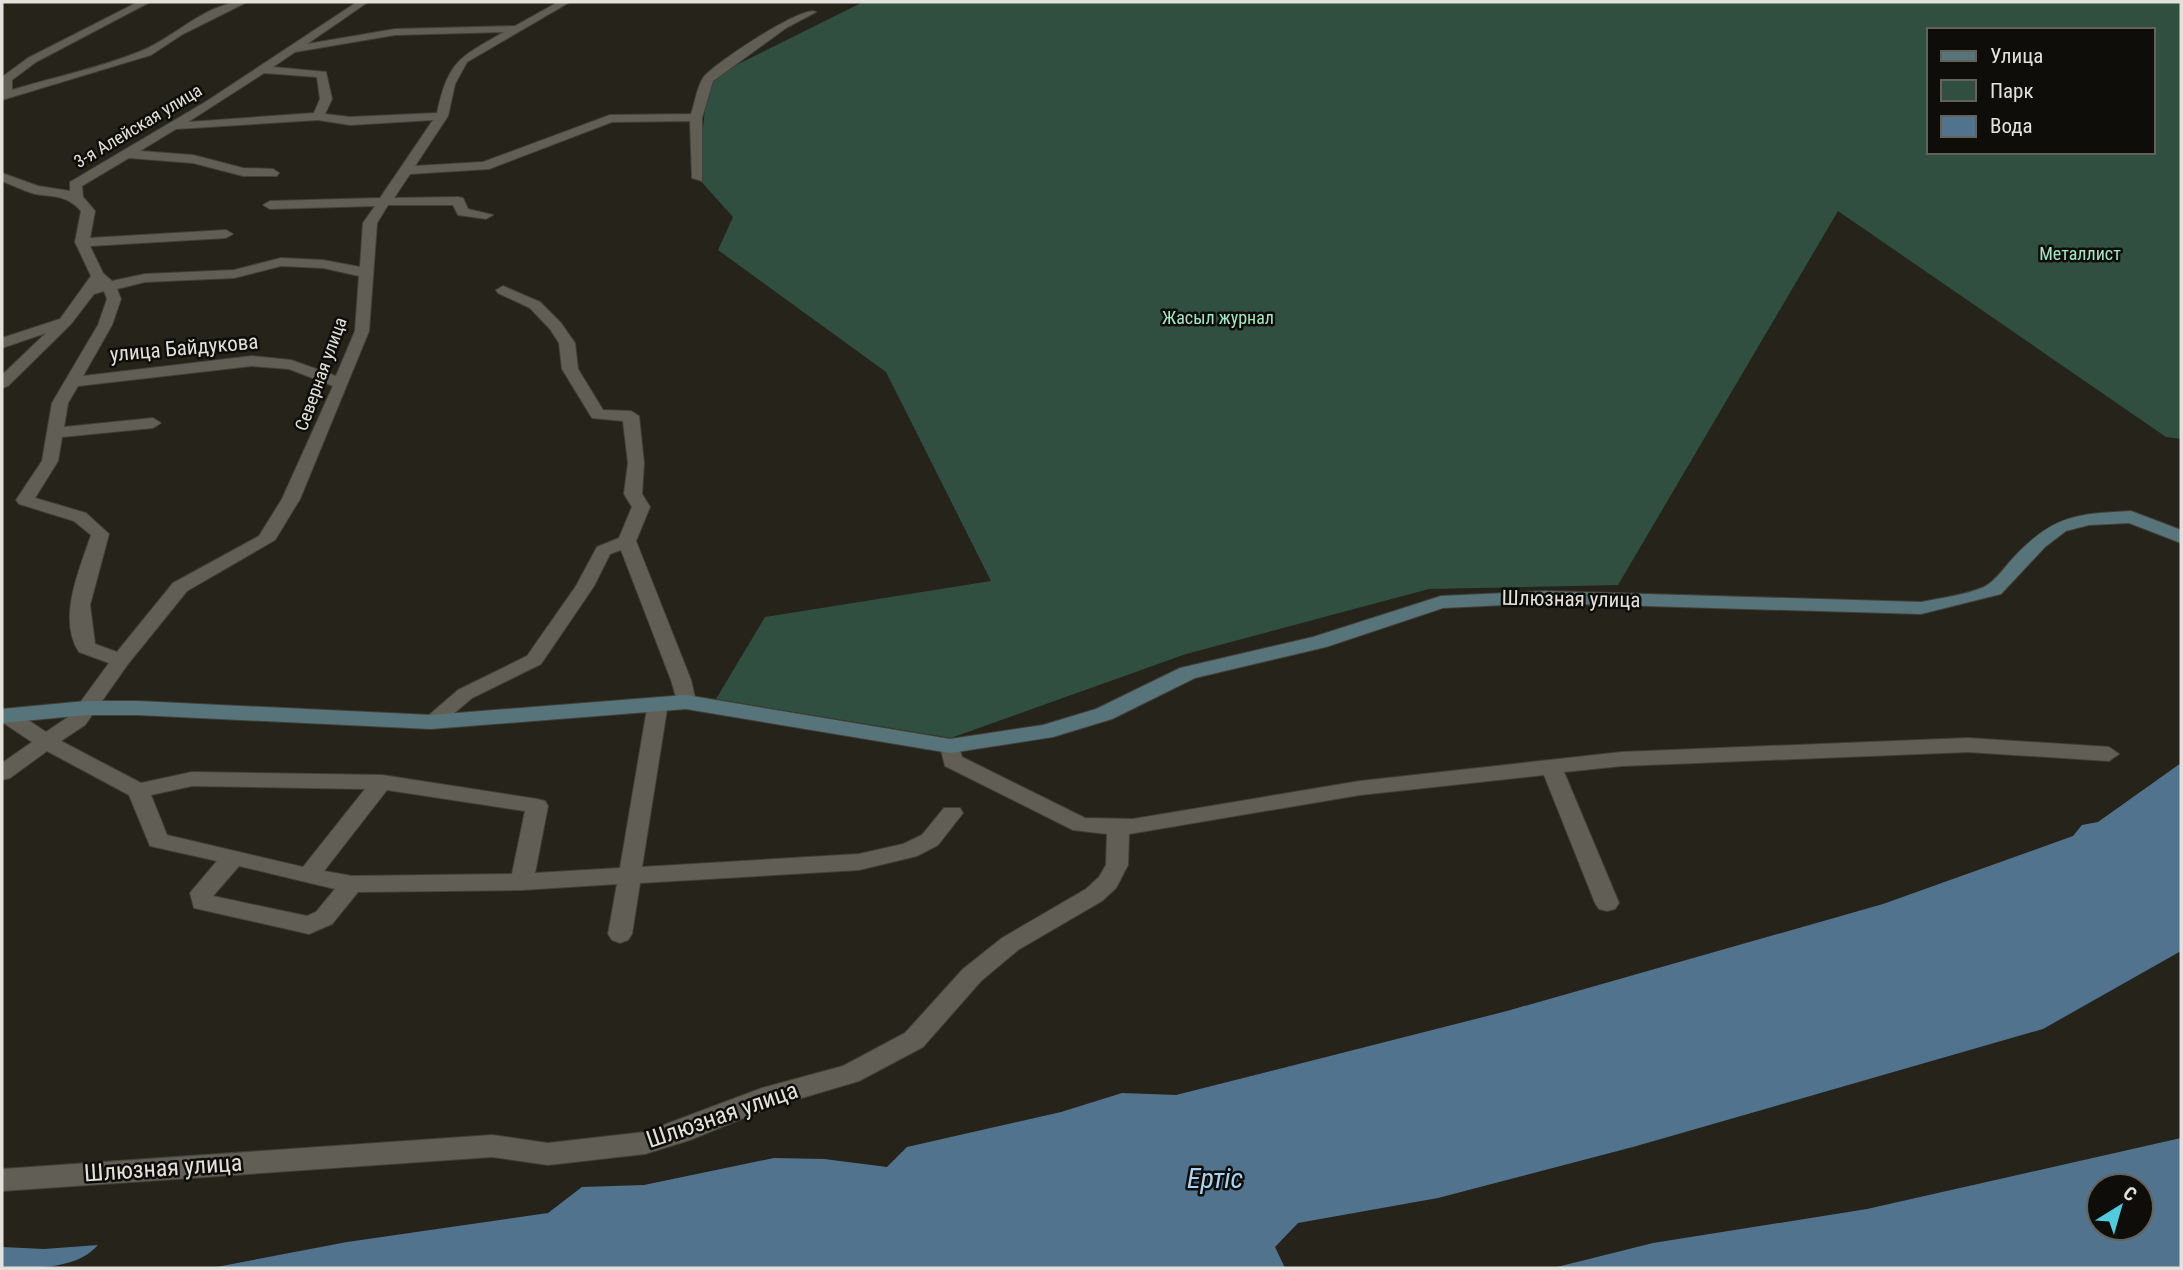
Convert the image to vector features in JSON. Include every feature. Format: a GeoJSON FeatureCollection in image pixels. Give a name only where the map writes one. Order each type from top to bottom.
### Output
{"type":"FeatureCollection","features":[{"type":"Feature","properties":{"kind":"street"},"geometry":{"type":"LineString","coordinates":[[145,2],[32,60],[6,79],[4,96],[147,52],[179,32],[242,2]]}},
{"type":"Feature","properties":{"kind":"street"},"geometry":{"type":"LineString","coordinates":[[261,69],[363,2]]}},
{"type":"Feature","properties":{"kind":"street"},"geometry":{"type":"LineString","coordinates":[[565,2],[580,2]]}},
{"type":"Feature","properties":{"kind":"street","name":"Северная улица"},"geometry":{"type":"LineString","coordinates":[[86,708],[180,587],[266,540],[291,499],[362,331],[370,223],[442,116],[449,84],[463,60],[565,2]]}},
{"type":"Feature","properties":{"kind":"street"},"geometry":{"type":"LineString","coordinates":[[698,178],[696,118],[708,79],[782,26],[811,12]]}},
{"type":"Feature","properties":{"kind":"street"},"geometry":{"type":"LineString","coordinates":[[292,49],[395,32],[517,29]]}},
{"type":"Feature","properties":{"kind":"street"},"geometry":{"type":"LineString","coordinates":[[261,69],[322,74],[326,99],[318,116]]}},
{"type":"Feature","properties":{"kind":"street","name":"3-я Алейская улица"},"geometry":{"type":"LineString","coordinates":[[2,177],[36,190],[57,191],[77,198],[75,185],[129,154],[261,69]]}},
{"type":"Feature","properties":{"kind":"street"},"geometry":{"type":"LineString","coordinates":[[173,126],[318,116],[350,121],[442,116]]}},
{"type":"Feature","properties":{"kind":"street"},"geometry":{"type":"LineString","coordinates":[[407,170],[485,166],[610,119],[662,116],[696,118]]}},
{"type":"Feature","properties":{"kind":"street"},"geometry":{"type":"LineString","coordinates":[[129,154],[193,159],[243,172],[273,173]]}},
{"type":"Feature","properties":{"kind":"street"},"geometry":{"type":"LineString","coordinates":[[77,198],[88,211],[82,242],[226,234]]}},
{"type":"Feature","properties":{"kind":"street"},"geometry":{"type":"LineString","coordinates":[[270,205],[458,201],[463,212],[486,215]]}},
{"type":"Feature","properties":{"kind":"street","name":"улица Байдукова"},"geometry":{"type":"LineString","coordinates":[[82,242],[99,283],[114,299],[105,325],[60,402],[50,461],[25,500],[80,517],[100,534],[81,596],[81,635],[86,648],[121,660]]}},
{"type":"Feature","properties":{"kind":"street"},"geometry":{"type":"LineString","coordinates":[[2,383],[99,283],[234,274],[281,262],[323,264],[367,273]]}},
{"type":"Feature","properties":{"kind":"street"},"geometry":{"type":"LineString","coordinates":[[503,290],[534,305],[556,326],[567,344],[570,369],[598,415],[631,416],[636,463],[634,494],[641,507],[627,541],[681,680],[686,702]]}},
{"type":"Feature","properties":{"kind":"street"},"geometry":{"type":"LineString","coordinates":[[2,343],[63,322]]}},
{"type":"Feature","properties":{"kind":"street","name":"улица Байдукова"},"geometry":{"type":"LineString","coordinates":[[70,382],[178,372],[253,360],[291,365],[340,383]]}},
{"type":"Feature","properties":{"kind":"street"},"geometry":{"type":"LineString","coordinates":[[53,433],[153,423]]}},
{"type":"Feature","properties":{"kind":"street","name":"Шлюзная улица"},"geometry":{"type":"LineString","coordinates":[[4,716],[86,708],[431,722],[499,719],[686,702],[950,746],[1045,732],[1104,714],[1188,673],[1319,642],[1441,602],[1545,597],[1921,608],[1959,601],[1994,590],[2038,543],[2059,527],[2088,519],[2131,517],[2181,537]]}},
{"type":"Feature","properties":{"kind":"street"},"geometry":{"type":"LineString","coordinates":[[431,722],[465,694],[534,660],[585,586],[603,551],[627,541]]}},
{"type":"Feature","properties":{"kind":"street"},"geometry":{"type":"LineString","coordinates":[[620,934],[658,703]]}},
{"type":"Feature","properties":{"kind":"street"},"geometry":{"type":"LineString","coordinates":[[2,773],[78,720],[86,708]]}},
{"type":"Feature","properties":{"kind":"street"},"geometry":{"type":"LineString","coordinates":[[4,716],[46,742],[138,791],[158,841],[352,884],[522,882],[632,873],[859,862],[909,850],[930,840],[952,814]]}},
{"type":"Feature","properties":{"kind":"street"},"geometry":{"type":"LineString","coordinates":[[950,746],[952,761],[1081,825],[1133,827],[1360,788],[1622,758],[1968,745],[2109,754]]}},
{"type":"Feature","properties":{"kind":"street"},"geometry":{"type":"LineString","coordinates":[[1551,766],[1607,903]]}},
{"type":"Feature","properties":{"kind":"street"},"geometry":{"type":"LineString","coordinates":[[138,791],[192,779],[382,782],[537,806],[522,882]]}},
{"type":"Feature","properties":{"kind":"street"},"geometry":{"type":"LineString","coordinates":[[308,876],[382,782]]}},
{"type":"Feature","properties":{"kind":"street","name":"Шлюзная улица"},"geometry":{"type":"LineString","coordinates":[[2,1180],[492,1146],[548,1154],[645,1143],[681,1132],[762,1099],[850,1073],[914,1040],[972,975],[1010,944],[1094,895],[1108,882],[1117,865],[1118,825]]}},
{"type":"Feature","properties":{"kind":"street"},"geometry":{"type":"LineString","coordinates":[[234,857],[201,893],[202,902],[309,925],[324,918],[352,884]]}},
{"type":"Feature","properties":{"kind":"green space","name":"Жасыл журнал"},"geometry":{"type":"Polygon","coordinates":[[[863,2],[2181,2],[2181,439],[2166,437],[1838,211],[1618,585],[1429,589],[1186,654],[951,738],[716,699],[765,617],[991,581],[886,372],[718,250],[733,217],[698,178],[708,79],[863,2]]]}},
{"type":"Feature","properties":{"kind":"water","name":"Ертіс"},"geometry":{"type":"Polygon","coordinates":[[[2181,763],[2181,951],[2043,1029],[1633,1147],[1438,1198],[1298,1223],[1275,1247],[1285,1268],[211,1268],[347,1242],[548,1213],[582,1187],[644,1185],[774,1158],[824,1159],[887,1167],[907,1147],[1061,1112],[1122,1093],[1176,1095],[1507,1011],[1883,904],[2073,836],[2082,825],[2098,822],[2181,763]]]}},
{"type":"Feature","properties":{"kind":"water"},"geometry":{"type":"Polygon","coordinates":[[[2181,1138],[2181,1268],[1553,1268],[1653,1243],[1867,1209],[2181,1138]]]}},
{"type":"Feature","properties":{"kind":"water"},"geometry":{"type":"Polygon","coordinates":[[[98,1245],[78,1259],[54,1266],[2,1268],[2,1247],[44,1249],[98,1245]]]}},
{"type":"Feature","properties":{"kind":"park label","name":"Металлист"},"geometry":{"type":"Point","coordinates":[2080,254]}}]}
